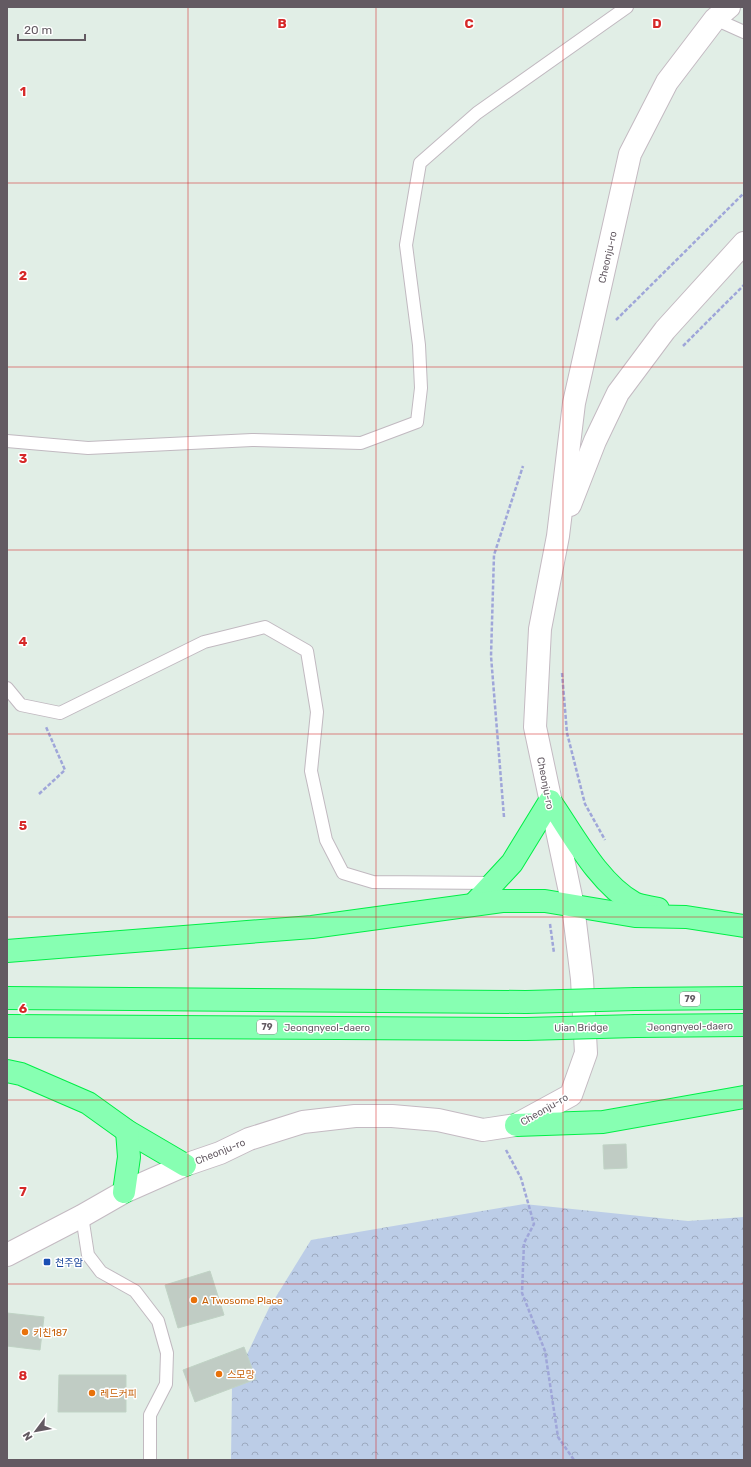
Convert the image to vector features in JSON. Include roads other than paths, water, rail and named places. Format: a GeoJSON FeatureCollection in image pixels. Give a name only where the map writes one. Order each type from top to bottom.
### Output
{"type":"FeatureCollection","features":[{"type":"Feature","properties":{"kind":"highway"},"geometry":{"type":"LineString","coordinates":[[475,903],[512,863],[550,801],[598,872],[613,888],[634,903],[686,917],[744,926]]}},
{"type":"Feature","properties":{"kind":"highway"},"geometry":{"type":"LineString","coordinates":[[7,951],[312,928],[450,909],[475,903],[502,901],[545,901],[635,916],[686,917]]}},
{"type":"Feature","properties":{"kind":"highway","name":"79"},"geometry":{"type":"LineString","coordinates":[[7,998],[526,1002],[744,998]]}},
{"type":"Feature","properties":{"kind":"highway","name":"Jeongnyeol-daero"},"geometry":{"type":"LineString","coordinates":[[636,1026],[744,1025]]}},
{"type":"Feature","properties":{"kind":"highway","name":"Jeongnyeol-daero"},"geometry":{"type":"LineString","coordinates":[[7,1026],[526,1029]]}},
{"type":"Feature","properties":{"kind":"highway","name":"Uian Bridge"},"geometry":{"type":"LineString","coordinates":[[526,1029],[636,1026]]}},
{"type":"Feature","properties":{"kind":"highway"},"geometry":{"type":"LineString","coordinates":[[7,1071],[21,1074],[88,1104],[126,1131],[185,1165]]}},
{"type":"Feature","properties":{"kind":"highway"},"geometry":{"type":"LineString","coordinates":[[516,1125],[603,1122],[744,1097]]}},
{"type":"Feature","properties":{"kind":"highway"},"geometry":{"type":"LineString","coordinates":[[124,1192],[129,1157],[126,1131]]}},
{"type":"Feature","properties":{"kind":"main road","name":"Cheonju-ro"},"geometry":{"type":"LineString","coordinates":[[7,1255],[82,1216],[124,1192],[185,1165],[220,1153],[249,1139],[303,1122],[340,1117],[392,1116],[438,1120],[483,1130],[516,1125],[571,1095],[586,1053],[582,979],[574,906],[535,727],[540,629],[558,536],[574,403],[630,154],[668,82],[722,13]]}},
{"type":"Feature","properties":{"kind":"main road","name":"Cheonju-ro"},"geometry":{"type":"LineString","coordinates":[[558,536],[595,440],[618,393],[665,330],[744,244]]}},
{"type":"Feature","properties":{"kind":"lane"},"geometry":{"type":"LineString","coordinates":[[7,442],[88,448],[252,440],[361,443],[417,422],[421,388],[419,345],[406,245],[420,163],[476,113],[628,7]]}},
{"type":"Feature","properties":{"kind":"lane"},"geometry":{"type":"LineString","coordinates":[[722,13],[744,32]]}},
{"type":"Feature","properties":{"kind":"lane"},"geometry":{"type":"LineString","coordinates":[[7,688],[21,705],[60,713],[204,642],[265,627],[307,651],[317,712],[311,771],[326,840],[343,873],[373,882],[495,883]]}},
{"type":"Feature","properties":{"kind":"lane"},"geometry":{"type":"LineString","coordinates":[[82,1216],[88,1255],[101,1272],[135,1291],[158,1321],[167,1353],[166,1384],[150,1415],[150,1460]]}},
{"type":"Feature","properties":{"kind":"place","name":"천주암"},"geometry":{"type":"Point","coordinates":[47,1262]}},
{"type":"Feature","properties":{"kind":"place","name":"A Twosome Place"},"geometry":{"type":"Point","coordinates":[194,1300]}},
{"type":"Feature","properties":{"kind":"place","name":"키친187"},"geometry":{"type":"Point","coordinates":[25,1332]}},
{"type":"Feature","properties":{"kind":"place","name":"스모망"},"geometry":{"type":"Point","coordinates":[219,1374]}},
{"type":"Feature","properties":{"kind":"place","name":"레드커피"},"geometry":{"type":"Point","coordinates":[92,1393]}}]}
